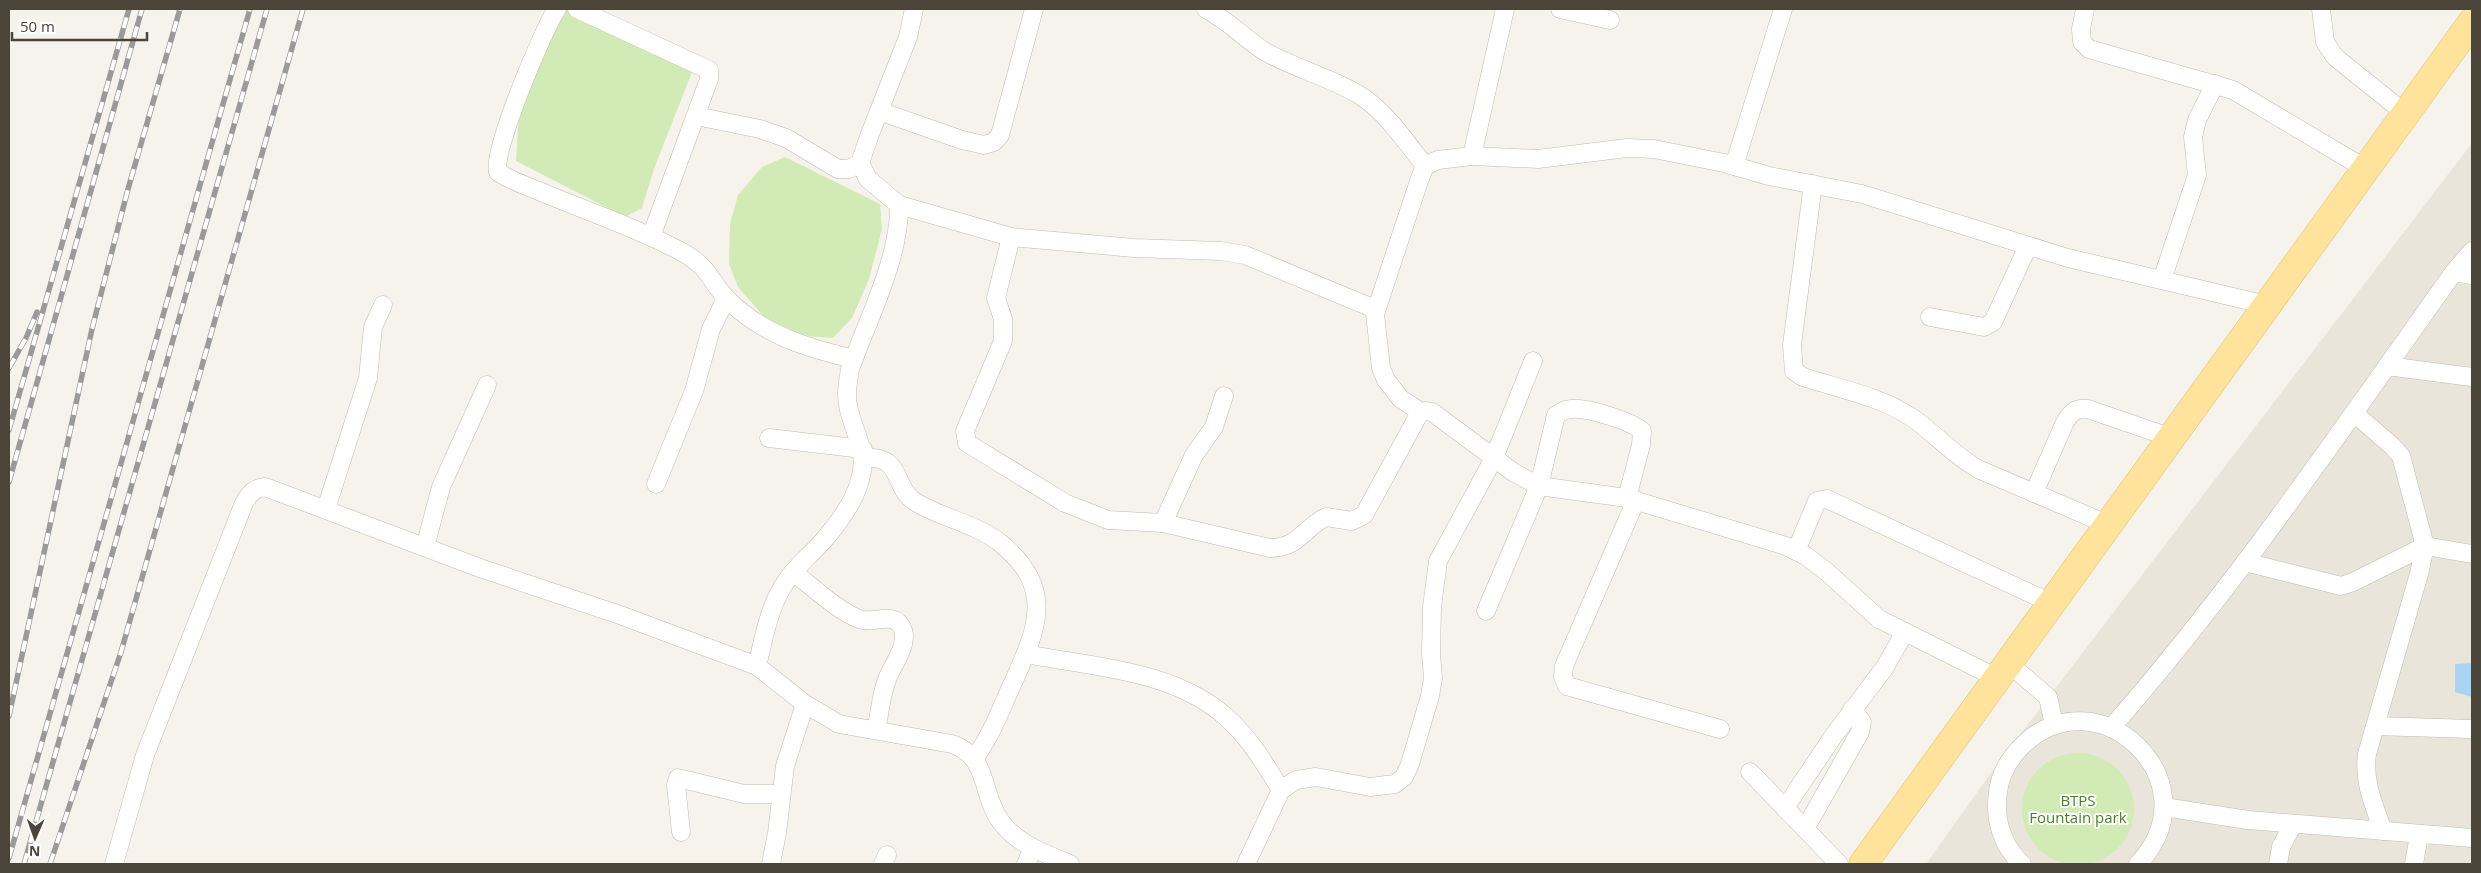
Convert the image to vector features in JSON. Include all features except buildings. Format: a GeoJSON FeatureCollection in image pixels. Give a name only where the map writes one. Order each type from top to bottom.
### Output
{"type":"FeatureCollection","features":[{"type":"Feature","properties":{"kind":"main road"},"geometry":{"type":"LineString","coordinates":[[1863,864],[2472,22]]}},
{"type":"Feature","properties":{"kind":"street"},"geometry":{"type":"LineString","coordinates":[[557,9],[550,19],[509,121],[496,168],[504,176],[651,237],[697,261],[705,268],[726,299],[767,331],[817,350],[854,359]]}},
{"type":"Feature","properties":{"kind":"street"},"geometry":{"type":"LineString","coordinates":[[577,9],[709,70],[709,79],[651,237]]}},
{"type":"Feature","properties":{"kind":"street"},"geometry":{"type":"LineString","coordinates":[[696,116],[749,126],[786,138],[838,169],[849,169],[860,164],[905,46],[914,9]]}},
{"type":"Feature","properties":{"kind":"street"},"geometry":{"type":"LineString","coordinates":[[879,111],[962,140],[984,145],[994,142],[1000,135],[1034,9]]}},
{"type":"Feature","properties":{"kind":"street"},"geometry":{"type":"LineString","coordinates":[[1206,9],[1235,26],[1262,50],[1284,62],[1362,96],[1388,120],[1425,166]]}},
{"type":"Feature","properties":{"kind":"street"},"geometry":{"type":"LineString","coordinates":[[1472,156],[1505,9]]}},
{"type":"Feature","properties":{"kind":"street"},"geometry":{"type":"LineString","coordinates":[[1560,9],[1610,20]]}},
{"type":"Feature","properties":{"kind":"street"},"geometry":{"type":"LineString","coordinates":[[1734,166],[1783,9]]}},
{"type":"Feature","properties":{"kind":"street"},"geometry":{"type":"LineString","coordinates":[[2085,9],[2080,29],[2082,42],[2090,49],[2233,90],[2366,170]]}},
{"type":"Feature","properties":{"kind":"street"},"geometry":{"type":"LineString","coordinates":[[2321,9],[2325,42],[2335,57],[2406,114]]}},
{"type":"Feature","properties":{"kind":"street"},"geometry":{"type":"LineString","coordinates":[[2162,280],[2197,175],[2193,137],[2197,120],[2215,84]]}},
{"type":"Feature","properties":{"kind":"street"},"geometry":{"type":"LineString","coordinates":[[2054,725],[2048,697],[2003,671],[1905,632],[1878,619],[1827,572],[1786,546],[1631,499],[1539,486],[1513,472],[1432,412],[1418,413],[1397,394],[1386,380],[1382,368],[1376,309],[1425,166],[1438,160],[1472,156],[1538,159],[1636,148],[1654,149],[1862,194],[2068,258],[2267,305]]}},
{"type":"Feature","properties":{"kind":"street"},"geometry":{"type":"LineString","coordinates":[[860,164],[868,179],[899,205],[1011,237],[1134,248],[1245,255],[1376,309]]}},
{"type":"Feature","properties":{"kind":"street"},"geometry":{"type":"LineString","coordinates":[[1813,184],[1792,345],[1794,371],[1803,377],[1893,407],[1927,429],[1958,458],[1978,469],[2109,525]]}},
{"type":"Feature","properties":{"kind":"street"},"geometry":{"type":"LineString","coordinates":[[757,666],[776,600],[793,572],[823,542],[848,506],[860,482],[863,454],[847,398],[847,387],[854,359],[894,251],[898,232],[899,205]]}},
{"type":"Feature","properties":{"kind":"street"},"geometry":{"type":"LineString","coordinates":[[1011,237],[996,298],[1004,324],[1003,340],[964,431],[967,443],[1057,498],[1079,509],[1108,520],[1163,523],[1270,548],[1279,548],[1294,542],[1326,517],[1352,521],[1358,519],[1371,505],[1418,413]]}},
{"type":"Feature","properties":{"kind":"street"},"geometry":{"type":"LineString","coordinates":[[1930,317],[1984,327],[1993,322],[2028,246]]}},
{"type":"Feature","properties":{"kind":"street"},"geometry":{"type":"LineString","coordinates":[[2111,728],[2169,662],[2245,562],[2454,272],[2472,251]]}},
{"type":"Feature","properties":{"kind":"street"},"geometry":{"type":"LineString","coordinates":[[2454,272],[2472,275]]}},
{"type":"Feature","properties":{"kind":"street"},"geometry":{"type":"LineString","coordinates":[[656,484],[694,392],[711,329],[726,299]]}},
{"type":"Feature","properties":{"kind":"street"},"geometry":{"type":"LineString","coordinates":[[326,509],[368,378],[373,327],[383,306]]}},
{"type":"Feature","properties":{"kind":"street"},"geometry":{"type":"LineString","coordinates":[[1246,864],[1281,790],[1305,777],[1370,787],[1395,784],[1404,776],[1410,764],[1432,687],[1432,607],[1438,561],[1494,458],[1533,360]]}},
{"type":"Feature","properties":{"kind":"street"},"geometry":{"type":"LineString","coordinates":[[2387,366],[2472,377]]}},
{"type":"Feature","properties":{"kind":"street"},"geometry":{"type":"LineString","coordinates":[[424,547],[441,487],[487,385]]}},
{"type":"Feature","properties":{"kind":"street"},"geometry":{"type":"LineString","coordinates":[[1163,523],[1194,455],[1214,427],[1224,396]]}},
{"type":"Feature","properties":{"kind":"street"},"geometry":{"type":"LineString","coordinates":[[1486,611],[1539,486],[1556,415],[1564,410],[1573,408],[1621,419],[1634,424],[1642,431],[1631,499],[1564,666],[1562,677],[1568,686],[1720,729]]}},
{"type":"Feature","properties":{"kind":"street"},"geometry":{"type":"LineString","coordinates":[[2034,492],[2065,422],[2071,412],[2079,408],[2088,409],[2172,438]]}},
{"type":"Feature","properties":{"kind":"street"},"geometry":{"type":"LineString","coordinates":[[2354,413],[2392,446],[2400,456],[2425,546],[2419,574],[2375,726],[2365,770],[2366,780],[2383,831]]}},
{"type":"Feature","properties":{"kind":"street"},"geometry":{"type":"LineString","coordinates":[[769,438],[884,459],[890,464],[913,501],[987,534],[1008,550],[1025,569],[1033,584],[1038,608],[1034,634],[990,735],[975,757]]}},
{"type":"Feature","properties":{"kind":"street"},"geometry":{"type":"LineString","coordinates":[[114,864],[145,755],[207,594],[247,498],[258,487],[265,486],[424,547],[620,615],[757,666],[805,704],[839,724],[952,744],[967,750],[975,757],[1000,822],[1014,836],[1033,848],[1070,864]]}},
{"type":"Feature","properties":{"kind":"street"},"geometry":{"type":"LineString","coordinates":[[1796,551],[1818,501],[1827,499],[2051,603]]}},
{"type":"Feature","properties":{"kind":"street"},"geometry":{"type":"LineString","coordinates":[[2245,562],[2341,586],[2425,546],[2437,546],[2472,554]]}},
{"type":"Feature","properties":{"kind":"street"},"geometry":{"type":"LineString","coordinates":[[793,572],[851,615],[869,621],[891,619],[898,623],[903,631],[902,646],[887,679],[876,730]]}},
{"type":"Feature","properties":{"kind":"street"},"geometry":{"type":"LineString","coordinates":[[1785,808],[1852,709],[1885,667],[1905,632]]}},
{"type":"Feature","properties":{"kind":"street"},"geometry":{"type":"LineString","coordinates":[[1026,654],[1163,680],[1196,695],[1213,706],[1241,732],[1281,790]]}},
{"type":"Feature","properties":{"kind":"street"},"geometry":{"type":"LineString","coordinates":[[771,864],[777,833],[785,766],[805,704]]}},
{"type":"Feature","properties":{"kind":"street"},"geometry":{"type":"LineString","coordinates":[[1805,829],[1852,750],[1860,732],[1862,722],[1852,709]]}},
{"type":"Feature","properties":{"kind":"street"},"geometry":{"type":"LineString","coordinates":[[2022,864],[2014,857],[2000,833],[1996,807],[1999,780],[2011,756],[2030,737],[2054,725],[2083,722],[2111,728],[2133,740],[2150,759],[2160,782],[2164,807],[2159,831],[2148,853],[2138,864]]}},
{"type":"Feature","properties":{"kind":"street"},"geometry":{"type":"LineString","coordinates":[[2375,726],[2472,729]]}},
{"type":"Feature","properties":{"kind":"street"},"geometry":{"type":"LineString","coordinates":[[1750,772],[1839,864]]}},
{"type":"Feature","properties":{"kind":"street"},"geometry":{"type":"LineString","coordinates":[[681,832],[676,785],[678,778],[744,794],[782,794]]}},
{"type":"Feature","properties":{"kind":"street"},"geometry":{"type":"LineString","coordinates":[[2164,807],[2248,820],[2472,838]]}},
{"type":"Feature","properties":{"kind":"street"},"geometry":{"type":"LineString","coordinates":[[2278,864],[2281,847],[2293,824]]}},
{"type":"Feature","properties":{"kind":"street"},"geometry":{"type":"LineString","coordinates":[[2414,864],[2419,835]]}},
{"type":"Feature","properties":{"kind":"street"},"geometry":{"type":"LineString","coordinates":[[1026,864],[1033,848]]}},
{"type":"Feature","properties":{"kind":"shaded area"},"geometry":{"type":"Polygon","coordinates":[[[2472,143],[2472,864],[1926,864],[1993,770],[2472,143]]]}},
{"type":"Feature","properties":{"kind":"green space"},"geometry":{"type":"Polygon","coordinates":[[[566,9],[578,9],[694,67],[655,166],[642,208],[625,217],[516,161],[519,112],[550,22],[566,9]]]}},
{"type":"Feature","properties":{"kind":"green space"},"geometry":{"type":"Polygon","coordinates":[[[785,157],[880,204],[882,229],[869,279],[852,318],[833,338],[806,336],[766,319],[738,287],[729,264],[730,224],[738,195],[762,167],[785,157]]]}},
{"type":"Feature","properties":{"kind":"green space","name":"BTPS Fountain park"},"geometry":{"type":"Polygon","coordinates":[[[2078,753],[2099,757],[2117,770],[2130,788],[2134,809],[2130,830],[2117,848],[2099,861],[2078,865],[2057,861],[2039,848],[2026,830],[2022,809],[2026,788],[2039,770],[2057,757],[2078,753]]]}},
{"type":"Feature","properties":{"kind":"water"},"geometry":{"type":"Polygon","coordinates":[[[2472,663],[2472,697],[2455,692],[2455,664],[2472,663]]]}},
{"type":"Feature","properties":{"kind":"railway"},"geometry":{"type":"LineString","coordinates":[[9,430],[129,9]]}},
{"type":"Feature","properties":{"kind":"railway"},"geometry":{"type":"LineString","coordinates":[[9,482],[142,9]]}},
{"type":"Feature","properties":{"kind":"railway"},"geometry":{"type":"LineString","coordinates":[[9,716],[92,329],[128,189],[180,9]]}},
{"type":"Feature","properties":{"kind":"railway"},"geometry":{"type":"LineString","coordinates":[[9,858],[250,9]]}},
{"type":"Feature","properties":{"kind":"railway"},"geometry":{"type":"LineString","coordinates":[[24,864],[267,9]]}},
{"type":"Feature","properties":{"kind":"railway"},"geometry":{"type":"LineString","coordinates":[[50,864],[121,652],[303,9]]}},
{"type":"Feature","properties":{"kind":"railway"},"geometry":{"type":"LineString","coordinates":[[9,368],[26,338],[37,312]]}}]}
